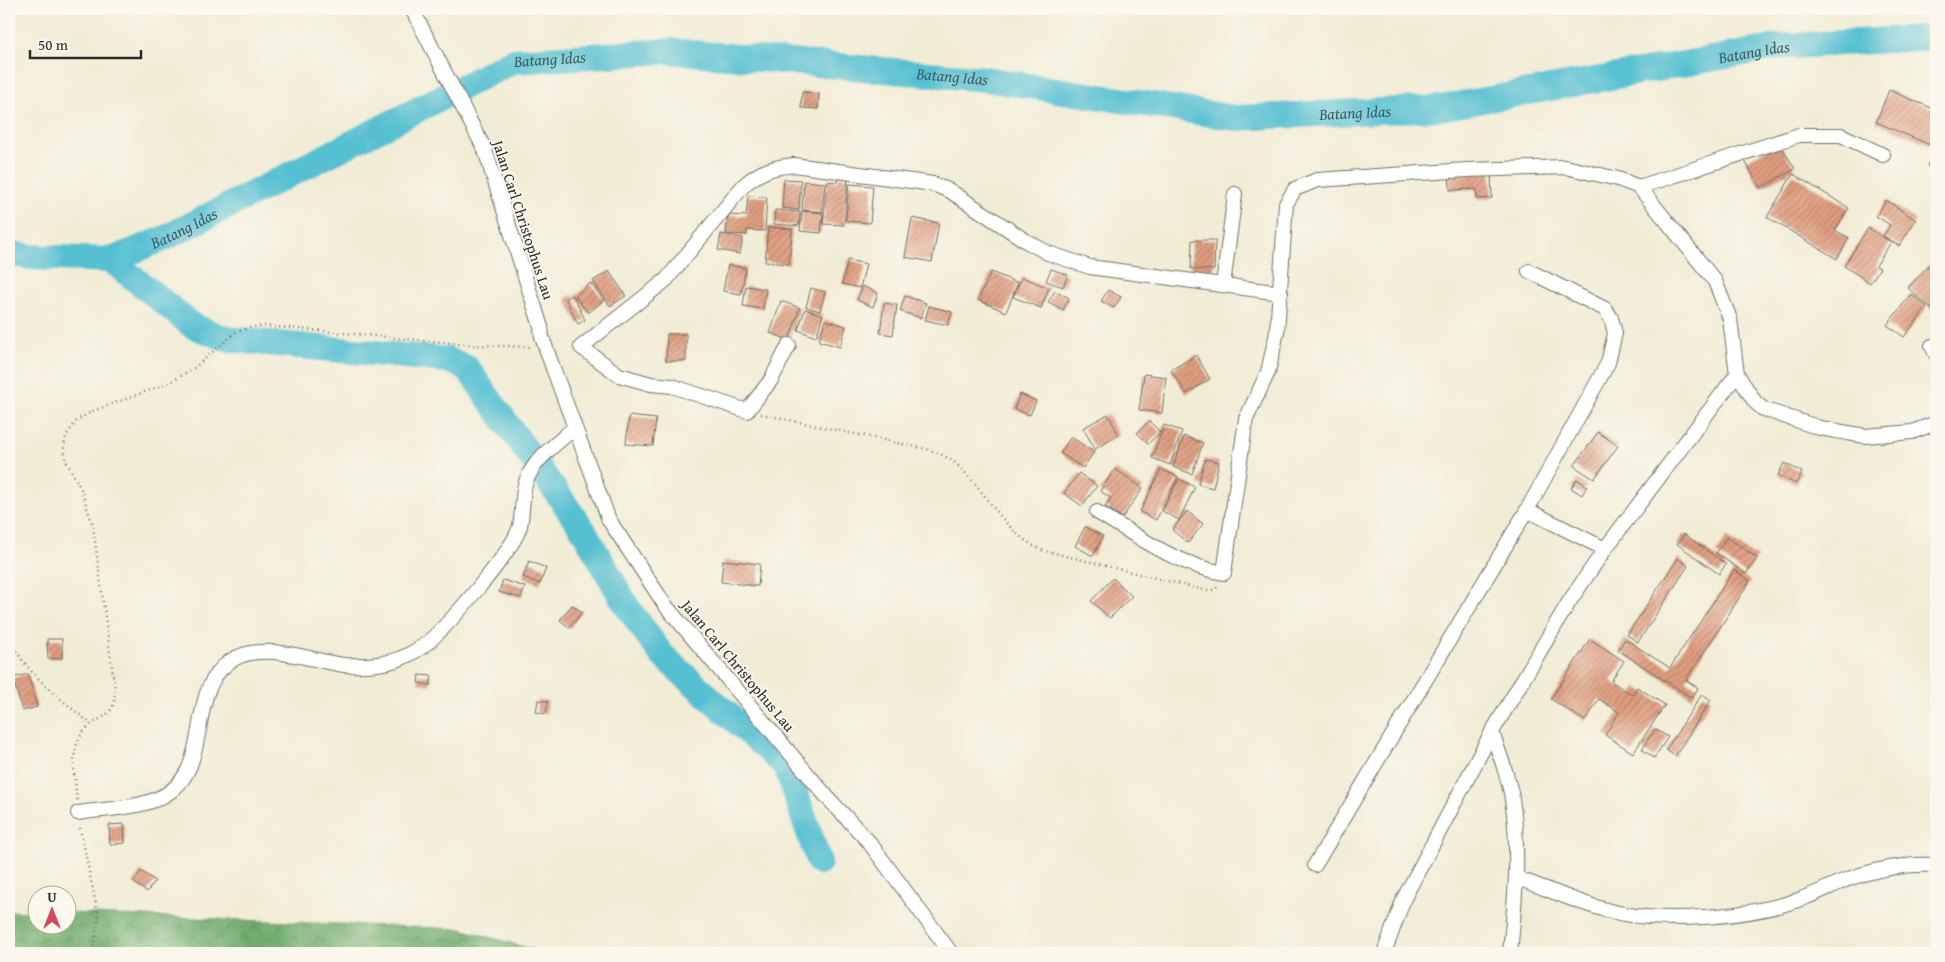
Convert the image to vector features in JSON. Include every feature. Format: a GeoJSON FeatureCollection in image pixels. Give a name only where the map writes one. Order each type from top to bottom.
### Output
{"type":"FeatureCollection","features":[{"type":"Feature","properties":{"kind":"street","name":"Jalan Carl Christophus Lau"},"geometry":{"type":"LineString","coordinates":[[412,9],[485,150],[541,327],[539,342],[553,368],[609,520],[665,605],[827,797],[869,842],[951,953]]}},
{"type":"Feature","properties":{"kind":"street"},"geometry":{"type":"LineString","coordinates":[[1639,187],[1799,135],[1841,135],[1883,154]]}},
{"type":"Feature","properties":{"kind":"street"},"geometry":{"type":"LineString","coordinates":[[789,346],[771,380],[746,411],[672,386],[651,384],[619,375],[581,347],[666,280],[744,185],[756,174],[772,167],[794,164],[933,184],[968,202],[1026,241],[1071,262],[1090,267],[1281,293]]}},
{"type":"Feature","properties":{"kind":"street"},"geometry":{"type":"LineString","coordinates":[[1098,512],[1175,559],[1190,566],[1224,573],[1246,419],[1268,372],[1277,332],[1286,204],[1295,189],[1317,180],[1476,169],[1564,166],[1600,173],[1639,187],[1715,281],[1730,319],[1737,374],[1755,402],[1763,409],[1820,428],[1865,436],[1912,432],[1936,423]]}},
{"type":"Feature","properties":{"kind":"street"},"geometry":{"type":"LineString","coordinates":[[1223,286],[1235,194]]}},
{"type":"Feature","properties":{"kind":"street"},"geometry":{"type":"LineString","coordinates":[[1315,865],[1526,510],[1608,363],[1614,332],[1611,318],[1605,309],[1528,271]]}},
{"type":"Feature","properties":{"kind":"street"},"geometry":{"type":"LineString","coordinates":[[1384,953],[1404,898],[1492,732],[1569,602],[1605,549],[1737,374]]}},
{"type":"Feature","properties":{"kind":"street"},"geometry":{"type":"LineString","coordinates":[[78,813],[157,799],[178,785],[190,768],[196,749],[207,690],[216,674],[230,661],[252,652],[274,653],[343,664],[370,666],[397,660],[422,647],[442,630],[513,544],[520,526],[524,484],[535,466],[574,428]]}},
{"type":"Feature","properties":{"kind":"street"},"geometry":{"type":"LineString","coordinates":[[1526,510],[1605,549]]}},
{"type":"Feature","properties":{"kind":"street"},"geometry":{"type":"LineString","coordinates":[[1492,732],[1512,797],[1517,878],[1510,953]]}},
{"type":"Feature","properties":{"kind":"street"},"geometry":{"type":"LineString","coordinates":[[1517,878],[1614,912],[1675,918],[1740,914],[1801,900],[1846,880],[1885,870],[1921,864],[1936,865]]}},
{"type":"Feature","properties":{"kind":"path"},"geometry":{"type":"LineString","coordinates":[[92,953],[99,919],[81,836],[74,755],[80,738],[91,724],[112,711],[115,690],[93,526],[81,489],[66,461],[64,448],[66,436],[77,420],[93,411],[169,383],[207,359],[226,339],[236,332],[250,327],[267,326],[474,344],[539,342]]}},
{"type":"Feature","properties":{"kind":"path"},"geometry":{"type":"LineString","coordinates":[[746,411],[926,448],[943,455],[954,462],[985,495],[1017,536],[1042,550],[1204,590],[1219,588],[1224,573]]}},
{"type":"Feature","properties":{"kind":"path"},"geometry":{"type":"LineString","coordinates":[[9,638],[15,652],[43,683],[91,724]]}},
{"type":"Feature","properties":{"kind":"green space"},"geometry":{"type":"Polygon","coordinates":[[[9,911],[28,912],[28,934],[78,934],[78,913],[461,929],[545,953],[9,953],[9,911]]]}},
{"type":"Feature","properties":{"kind":"building"},"geometry":{"type":"Polygon","coordinates":[[[1889,90],[1936,110],[1936,170],[1927,166],[1935,147],[1876,122],[1889,90]]]}},
{"type":"Feature","properties":{"kind":"building"},"geometry":{"type":"Polygon","coordinates":[[[802,92],[819,93],[818,109],[801,108],[802,92]]]}},
{"type":"Feature","properties":{"kind":"building"},"geometry":{"type":"Polygon","coordinates":[[[1779,142],[1795,169],[1760,188],[1745,161],[1779,142]]]}},
{"type":"Feature","properties":{"kind":"building"},"geometry":{"type":"Polygon","coordinates":[[[1491,172],[1492,198],[1477,199],[1476,189],[1450,190],[1449,174],[1491,172]]]}},
{"type":"Feature","properties":{"kind":"building"},"geometry":{"type":"Polygon","coordinates":[[[1793,174],[1849,208],[1835,230],[1849,238],[1837,259],[1767,217],[1793,174]]]}},
{"type":"Feature","properties":{"kind":"building"},"geometry":{"type":"Polygon","coordinates":[[[838,177],[848,178],[844,225],[823,224],[827,181],[837,182],[838,177]]]}},
{"type":"Feature","properties":{"kind":"building"},"geometry":{"type":"Polygon","coordinates":[[[784,179],[801,180],[799,210],[782,208],[784,179]]]}},
{"type":"Feature","properties":{"kind":"building"},"geometry":{"type":"Polygon","coordinates":[[[804,181],[825,183],[822,212],[802,210],[804,181]]]}},
{"type":"Feature","properties":{"kind":"building"},"geometry":{"type":"Polygon","coordinates":[[[849,184],[873,186],[870,223],[846,221],[849,184]]]}},
{"type":"Feature","properties":{"kind":"building"},"geometry":{"type":"Polygon","coordinates":[[[748,196],[767,197],[765,231],[747,230],[747,235],[726,234],[728,215],[746,216],[748,196]]]}},
{"type":"Feature","properties":{"kind":"building"},"geometry":{"type":"Polygon","coordinates":[[[1886,200],[1916,220],[1899,246],[1883,236],[1890,225],[1876,216],[1886,200]]]}},
{"type":"Feature","properties":{"kind":"building"},"geometry":{"type":"Polygon","coordinates":[[[775,210],[800,212],[799,226],[774,224],[775,210]]]}},
{"type":"Feature","properties":{"kind":"building"},"geometry":{"type":"Polygon","coordinates":[[[802,211],[823,213],[821,233],[800,231],[802,211]]]}},
{"type":"Feature","properties":{"kind":"building"},"geometry":{"type":"Polygon","coordinates":[[[912,218],[939,223],[932,262],[905,257],[912,218]]]}},
{"type":"Feature","properties":{"kind":"building"},"geometry":{"type":"Polygon","coordinates":[[[768,227],[792,229],[789,264],[765,262],[768,227]]]}},
{"type":"Feature","properties":{"kind":"building"},"geometry":{"type":"Polygon","coordinates":[[[1868,228],[1891,242],[1876,266],[1880,268],[1870,283],[1844,266],[1868,228]]]}},
{"type":"Feature","properties":{"kind":"building"},"geometry":{"type":"Polygon","coordinates":[[[721,234],[743,238],[740,254],[718,250],[721,234]]]}},
{"type":"Feature","properties":{"kind":"building"},"geometry":{"type":"Polygon","coordinates":[[[1192,240],[1215,240],[1214,270],[1191,269],[1192,240]]]}},
{"type":"Feature","properties":{"kind":"building"},"geometry":{"type":"Polygon","coordinates":[[[1936,257],[1936,313],[1908,288],[1936,257]]]}},
{"type":"Feature","properties":{"kind":"building"},"geometry":{"type":"Polygon","coordinates":[[[848,260],[866,264],[860,288],[842,284],[848,260]]]}},
{"type":"Feature","properties":{"kind":"building"},"geometry":{"type":"Polygon","coordinates":[[[728,265],[746,268],[741,294],[723,291],[728,265]]]}},
{"type":"Feature","properties":{"kind":"building"},"geometry":{"type":"Polygon","coordinates":[[[1051,269],[1068,275],[1063,287],[1046,281],[1051,269]]]}},
{"type":"Feature","properties":{"kind":"building"},"geometry":{"type":"Polygon","coordinates":[[[609,271],[626,296],[610,306],[593,281],[609,271]]]}},
{"type":"Feature","properties":{"kind":"building"},"geometry":{"type":"Polygon","coordinates":[[[991,272],[1018,283],[1006,312],[978,300],[991,272]]]}},
{"type":"Feature","properties":{"kind":"building"},"geometry":{"type":"Polygon","coordinates":[[[1022,277],[1049,288],[1041,308],[1013,297],[1022,277]]]}},
{"type":"Feature","properties":{"kind":"building"},"geometry":{"type":"Polygon","coordinates":[[[590,283],[604,300],[588,313],[575,296],[590,283]]]}},
{"type":"Feature","properties":{"kind":"building"},"geometry":{"type":"Polygon","coordinates":[[[746,286],[766,289],[763,309],[743,306],[746,286]]]}},
{"type":"Feature","properties":{"kind":"building"},"geometry":{"type":"Polygon","coordinates":[[[863,286],[878,293],[873,307],[857,300],[863,286]]]}},
{"type":"Feature","properties":{"kind":"building"},"geometry":{"type":"Polygon","coordinates":[[[811,288],[825,292],[820,311],[806,307],[811,288]]]}},
{"type":"Feature","properties":{"kind":"building"},"geometry":{"type":"Polygon","coordinates":[[[1108,290],[1121,297],[1114,308],[1101,301],[1108,290]]]}},
{"type":"Feature","properties":{"kind":"building"},"geometry":{"type":"Polygon","coordinates":[[[1055,291],[1069,298],[1063,310],[1048,302],[1055,291]]]}},
{"type":"Feature","properties":{"kind":"building"},"geometry":{"type":"Polygon","coordinates":[[[1911,294],[1927,307],[1904,337],[1887,325],[1911,294]]]}},
{"type":"Feature","properties":{"kind":"building"},"geometry":{"type":"Polygon","coordinates":[[[573,295],[585,320],[578,324],[565,298],[573,295]]]}},
{"type":"Feature","properties":{"kind":"building"},"geometry":{"type":"Polygon","coordinates":[[[905,296],[926,303],[921,318],[900,311],[905,296]]]}},
{"type":"Feature","properties":{"kind":"building"},"geometry":{"type":"Polygon","coordinates":[[[781,301],[800,308],[789,340],[770,333],[781,301]]]}},
{"type":"Feature","properties":{"kind":"building"},"geometry":{"type":"Polygon","coordinates":[[[884,303],[897,305],[893,335],[880,333],[884,303]]]}},
{"type":"Feature","properties":{"kind":"building"},"geometry":{"type":"Polygon","coordinates":[[[929,306],[952,312],[948,325],[925,320],[929,306]]]}},
{"type":"Feature","properties":{"kind":"building"},"geometry":{"type":"Polygon","coordinates":[[[805,309],[823,315],[816,337],[798,330],[805,309]]]}},
{"type":"Feature","properties":{"kind":"building"},"geometry":{"type":"Polygon","coordinates":[[[825,320],[846,326],[840,347],[819,341],[825,320]]]}},
{"type":"Feature","properties":{"kind":"building"},"geometry":{"type":"Polygon","coordinates":[[[667,334],[686,334],[686,361],[666,361],[667,334]]]}},
{"type":"Feature","properties":{"kind":"building"},"geometry":{"type":"Polygon","coordinates":[[[1196,355],[1210,379],[1186,394],[1171,370],[1196,355]]]}},
{"type":"Feature","properties":{"kind":"building"},"geometry":{"type":"Polygon","coordinates":[[[1144,374],[1166,377],[1162,413],[1139,410],[1144,374]]]}},
{"type":"Feature","properties":{"kind":"building"},"geometry":{"type":"Polygon","coordinates":[[[1020,394],[1036,401],[1030,415],[1014,409],[1020,394]]]}},
{"type":"Feature","properties":{"kind":"building"},"geometry":{"type":"Polygon","coordinates":[[[1108,414],[1119,435],[1095,449],[1083,428],[1108,414]]]}},
{"type":"Feature","properties":{"kind":"building"},"geometry":{"type":"Polygon","coordinates":[[[629,416],[656,419],[653,446],[626,444],[629,416]]]}},
{"type":"Feature","properties":{"kind":"building"},"geometry":{"type":"Polygon","coordinates":[[[1149,421],[1160,432],[1148,444],[1137,433],[1149,421]]]}},
{"type":"Feature","properties":{"kind":"building"},"geometry":{"type":"Polygon","coordinates":[[[1164,425],[1182,431],[1170,465],[1152,458],[1164,425]]]}},
{"type":"Feature","properties":{"kind":"building"},"geometry":{"type":"Polygon","coordinates":[[[1598,432],[1618,446],[1594,479],[1574,466],[1598,432]]]}},
{"type":"Feature","properties":{"kind":"building"},"geometry":{"type":"Polygon","coordinates":[[[1184,436],[1203,443],[1192,474],[1173,467],[1184,436]]]}},
{"type":"Feature","properties":{"kind":"building"},"geometry":{"type":"Polygon","coordinates":[[[1071,437],[1094,452],[1083,468],[1060,453],[1071,437]]]}},
{"type":"Feature","properties":{"kind":"building"},"geometry":{"type":"Polygon","coordinates":[[[1205,459],[1219,462],[1213,488],[1198,484],[1205,459]]]}},
{"type":"Feature","properties":{"kind":"building"},"geometry":{"type":"Polygon","coordinates":[[[1784,463],[1802,472],[1796,484],[1778,475],[1784,463]]]}},
{"type":"Feature","properties":{"kind":"building"},"geometry":{"type":"Polygon","coordinates":[[[1115,469],[1143,488],[1122,518],[1105,506],[1111,498],[1100,491],[1115,469]]]}},
{"type":"Feature","properties":{"kind":"building"},"geometry":{"type":"Polygon","coordinates":[[[1161,469],[1178,477],[1156,520],[1140,512],[1161,469]]]}},
{"type":"Feature","properties":{"kind":"building"},"geometry":{"type":"Polygon","coordinates":[[[1079,473],[1097,486],[1082,506],[1064,493],[1079,473]]]}},
{"type":"Feature","properties":{"kind":"building"},"geometry":{"type":"Polygon","coordinates":[[[1179,479],[1195,487],[1179,520],[1162,511],[1179,479]]]}},
{"type":"Feature","properties":{"kind":"building"},"geometry":{"type":"Polygon","coordinates":[[[1577,479],[1587,486],[1582,495],[1571,488],[1577,479]]]}},
{"type":"Feature","properties":{"kind":"building"},"geometry":{"type":"Polygon","coordinates":[[[1187,511],[1203,524],[1188,543],[1172,530],[1187,511]]]}},
{"type":"Feature","properties":{"kind":"building"},"geometry":{"type":"Polygon","coordinates":[[[1085,527],[1103,536],[1093,556],[1075,546],[1085,527]]]}},
{"type":"Feature","properties":{"kind":"building"},"geometry":{"type":"Polygon","coordinates":[[[1684,534],[1726,564],[1719,574],[1677,544],[1684,534]]]}},
{"type":"Feature","properties":{"kind":"building"},"geometry":{"type":"Polygon","coordinates":[[[1727,537],[1757,558],[1746,574],[1716,553],[1727,537]]]}},
{"type":"Feature","properties":{"kind":"building"},"geometry":{"type":"Polygon","coordinates":[[[1678,558],[1688,566],[1638,642],[1627,635],[1678,558]]]}},
{"type":"Feature","properties":{"kind":"building"},"geometry":{"type":"Polygon","coordinates":[[[723,560],[760,564],[758,586],[721,582],[723,560]]]}},
{"type":"Feature","properties":{"kind":"building"},"geometry":{"type":"Polygon","coordinates":[[[529,561],[546,568],[540,584],[523,577],[529,561]]]}},
{"type":"Feature","properties":{"kind":"building"},"geometry":{"type":"Polygon","coordinates":[[[1734,570],[1750,581],[1686,680],[1698,688],[1692,698],[1618,650],[1625,639],[1670,668],[1734,570]]]}},
{"type":"Feature","properties":{"kind":"building"},"geometry":{"type":"Polygon","coordinates":[[[1113,578],[1132,596],[1110,618],[1091,601],[1113,578]]]}},
{"type":"Feature","properties":{"kind":"building"},"geometry":{"type":"Polygon","coordinates":[[[503,580],[525,587],[521,598],[499,592],[503,580]]]}},
{"type":"Feature","properties":{"kind":"building"},"geometry":{"type":"Polygon","coordinates":[[[572,605],[582,612],[570,628],[560,620],[572,605]]]}},
{"type":"Feature","properties":{"kind":"building"},"geometry":{"type":"Polygon","coordinates":[[[47,639],[62,639],[62,658],[48,659],[47,639]]]}},
{"type":"Feature","properties":{"kind":"building"},"geometry":{"type":"Polygon","coordinates":[[[1590,639],[1624,661],[1611,681],[1632,695],[1637,687],[1665,705],[1633,753],[1605,735],[1619,712],[1599,699],[1585,721],[1551,699],[1590,639]]]}},
{"type":"Feature","properties":{"kind":"building"},"geometry":{"type":"Polygon","coordinates":[[[28,674],[37,707],[22,711],[13,678],[28,674]]]}},
{"type":"Feature","properties":{"kind":"building"},"geometry":{"type":"Polygon","coordinates":[[[419,675],[432,676],[430,685],[418,683],[419,675]]]}},
{"type":"Feature","properties":{"kind":"building"},"geometry":{"type":"Polygon","coordinates":[[[1702,694],[1711,700],[1675,756],[1666,750],[1702,694]]]}},
{"type":"Feature","properties":{"kind":"building"},"geometry":{"type":"Polygon","coordinates":[[[538,700],[548,701],[546,714],[536,712],[538,700]]]}},
{"type":"Feature","properties":{"kind":"building"},"geometry":{"type":"Polygon","coordinates":[[[1655,729],[1668,737],[1654,758],[1642,749],[1655,729]]]}},
{"type":"Feature","properties":{"kind":"building"},"geometry":{"type":"Polygon","coordinates":[[[124,824],[125,843],[110,845],[109,825],[124,824]]]}},
{"type":"Feature","properties":{"kind":"building"},"geometry":{"type":"Polygon","coordinates":[[[141,871],[155,881],[147,892],[133,882],[141,871]]]}},
{"type":"Feature","properties":{"kind":"waterway","name":"Batang Idas"},"geometry":{"type":"LineString","coordinates":[[9,253],[30,257],[111,260],[165,238],[513,61],[669,51],[985,79],[1236,118],[1440,108],[1777,47],[1936,37]]}},
{"type":"Feature","properties":{"kind":"waterway"},"geometry":{"type":"LineString","coordinates":[[111,260],[193,326],[226,339],[448,360],[467,368],[584,531],[626,605],[662,655],[786,766],[819,862]]}}]}
